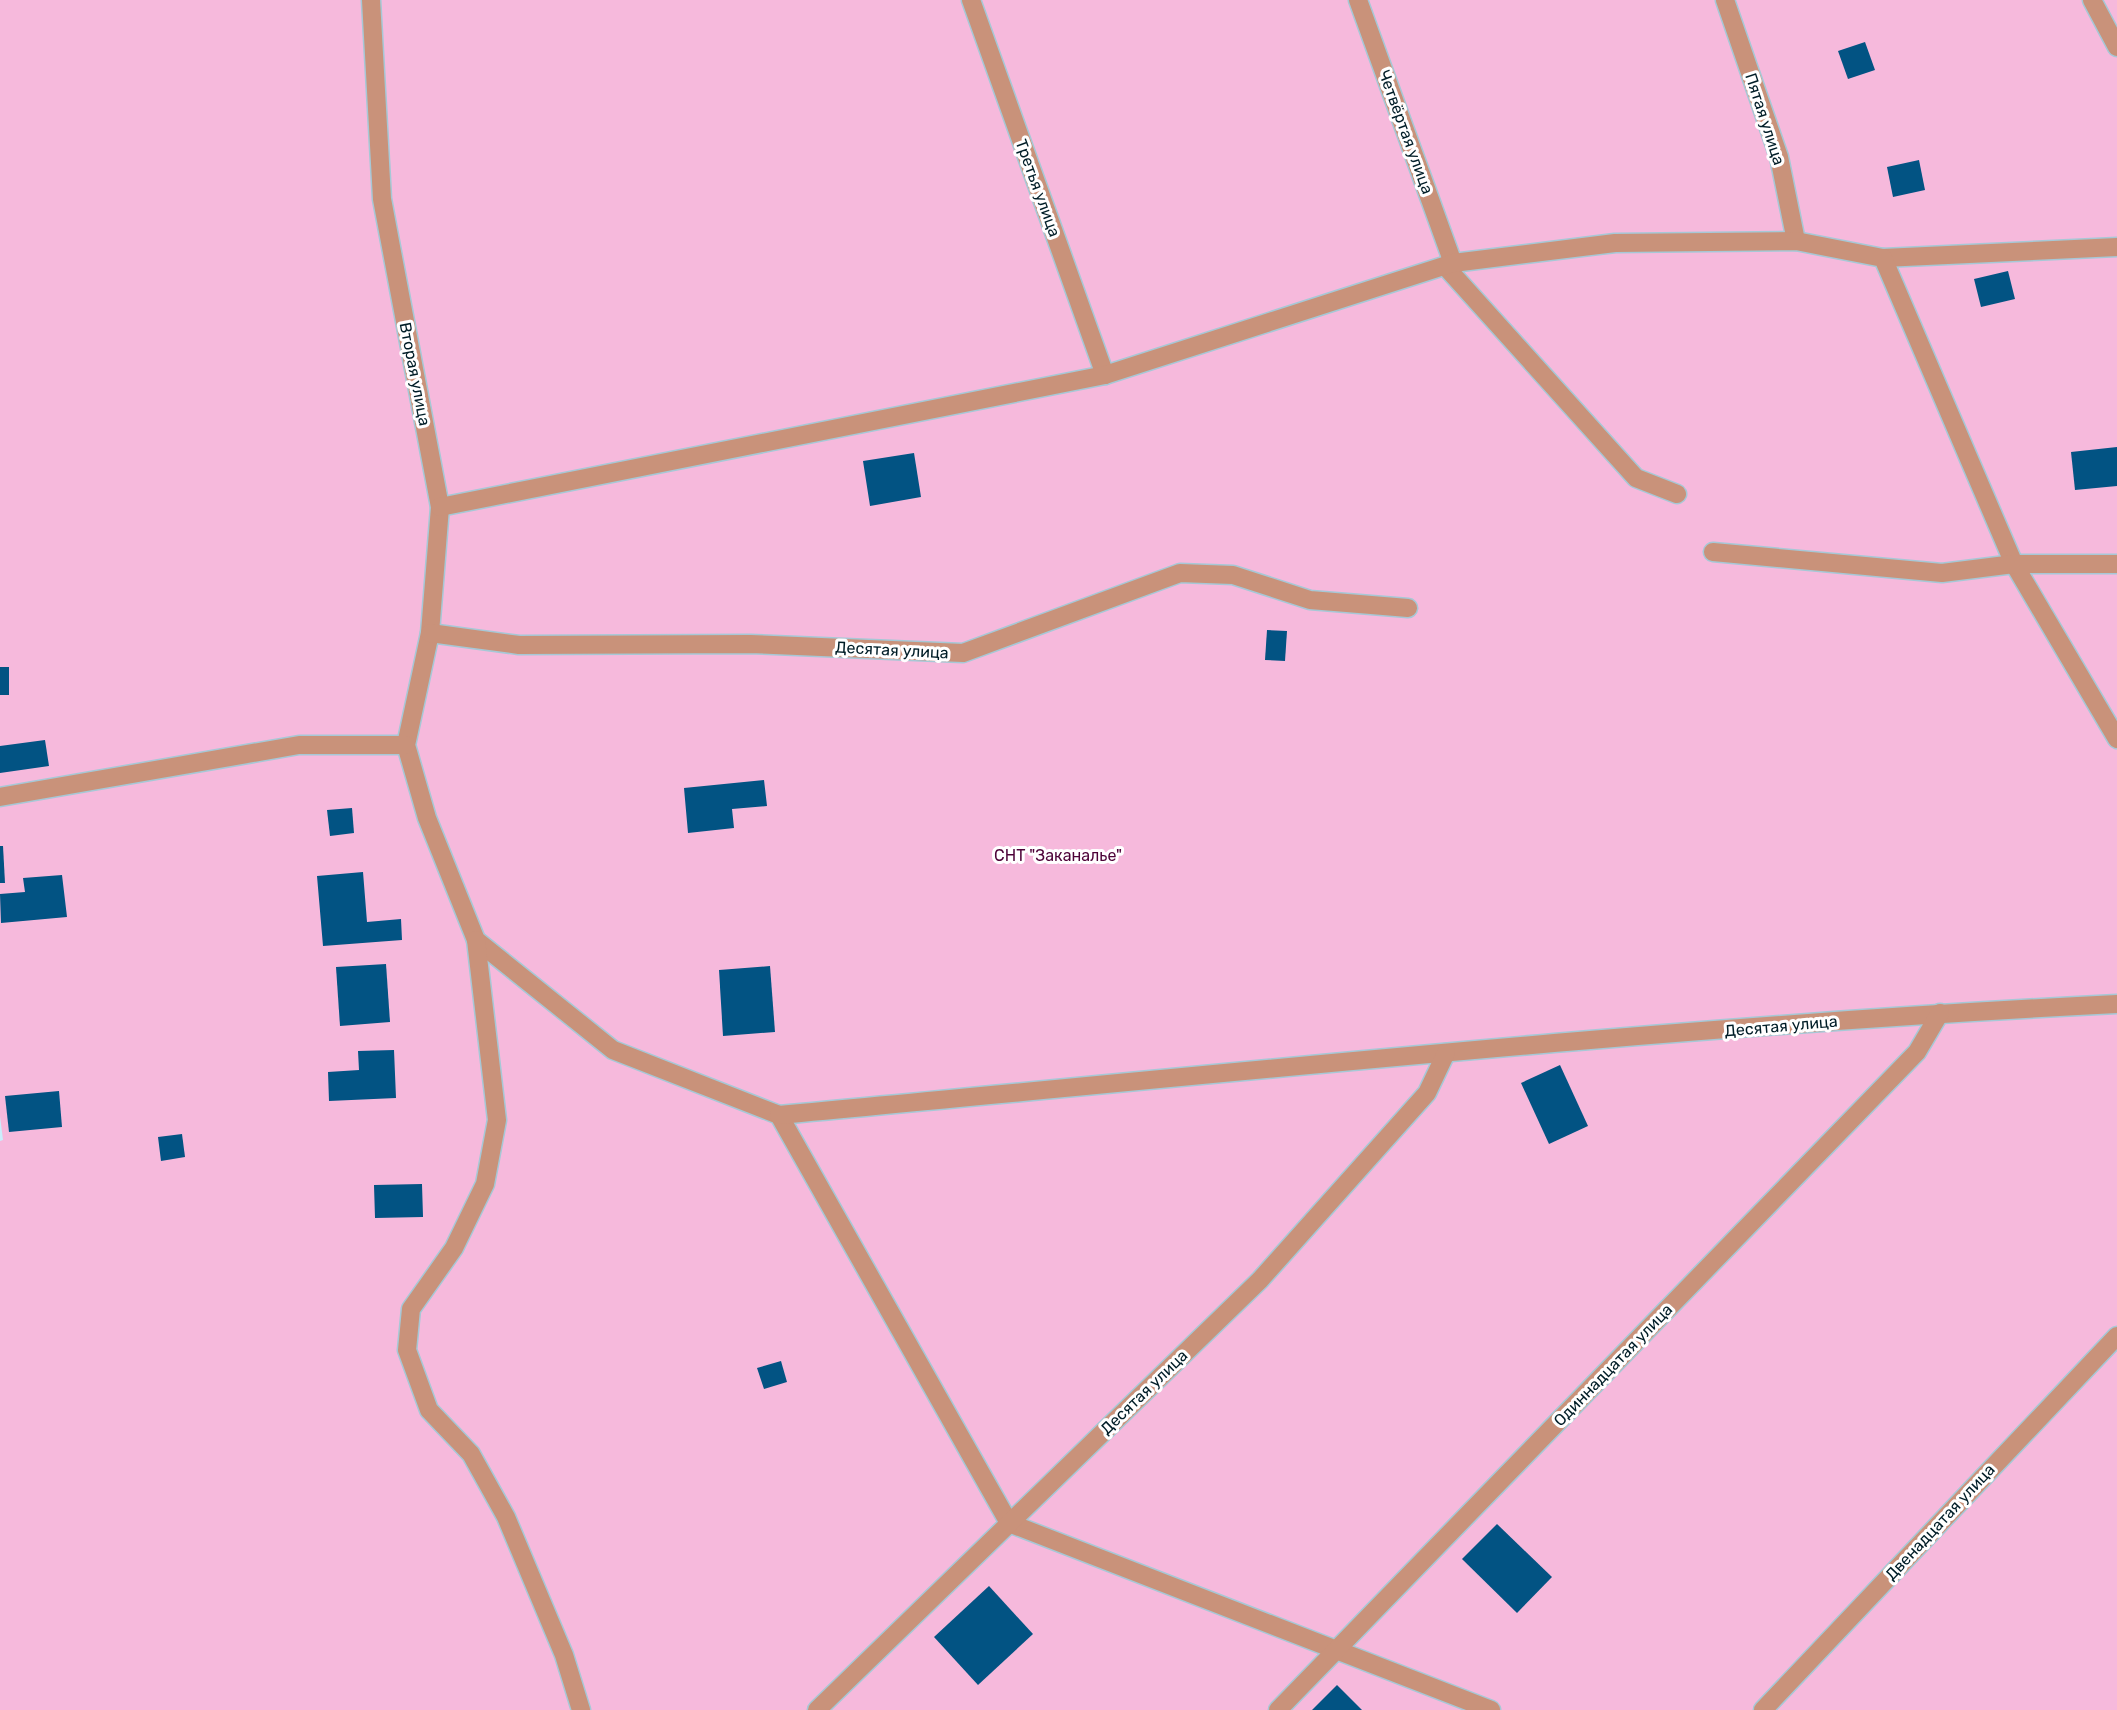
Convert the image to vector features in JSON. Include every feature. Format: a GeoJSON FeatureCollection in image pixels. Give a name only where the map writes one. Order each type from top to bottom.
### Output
{"type":"FeatureCollection","features":[{"type":"Feature","properties":{"kind":"street","name":"Вторая улица"},"geometry":{"type":"LineString","coordinates":[[371,0],[382,199],[440,507],[430,633],[406,745]]}},
{"type":"Feature","properties":{"kind":"street","name":"Третья улица"},"geometry":{"type":"LineString","coordinates":[[971,0],[1105,375]]}},
{"type":"Feature","properties":{"kind":"street","name":"Четвёртая улица"},"geometry":{"type":"LineString","coordinates":[[1358,0],[1449,264]]}},
{"type":"Feature","properties":{"kind":"street","name":"Пятая улица"},"geometry":{"type":"LineString","coordinates":[[1725,0],[1779,157],[1796,241]]}},
{"type":"Feature","properties":{"kind":"street"},"geometry":{"type":"LineString","coordinates":[[2092,0],[2117,47]]}},
{"type":"Feature","properties":{"kind":"street"},"geometry":{"type":"LineString","coordinates":[[440,507],[1105,375],[1449,264],[1615,243],[1796,241],[1883,258],[2117,247]]}},
{"type":"Feature","properties":{"kind":"street"},"geometry":{"type":"LineString","coordinates":[[1883,258],[2014,564],[2117,739]]}},
{"type":"Feature","properties":{"kind":"street"},"geometry":{"type":"LineString","coordinates":[[1449,264],[1636,478],[1677,494]]}},
{"type":"Feature","properties":{"kind":"street"},"geometry":{"type":"LineString","coordinates":[[1713,552],[1942,573],[2014,564],[2117,564]]}},
{"type":"Feature","properties":{"kind":"street","name":"Десятая улица"},"geometry":{"type":"LineString","coordinates":[[430,633],[519,645],[750,644],[963,653],[1180,573],[1233,575],[1310,600],[1408,608]]}},
{"type":"Feature","properties":{"kind":"street"},"geometry":{"type":"LineString","coordinates":[[0,797],[299,745],[406,745],[427,818],[476,940],[497,1120],[485,1184],[454,1248],[411,1309],[407,1350],[429,1410],[471,1454],[506,1517],[564,1655],[581,1710]]}},
{"type":"Feature","properties":{"kind":"street"},"geometry":{"type":"LineString","coordinates":[[476,940],[613,1050],[779,1115],[1009,1522],[1491,1710]]}},
{"type":"Feature","properties":{"kind":"street","name":"Десятая улица"},"geometry":{"type":"LineString","coordinates":[[779,1115],[1446,1053],[1940,1013],[2117,1004]]}},
{"type":"Feature","properties":{"kind":"street","name":"Одиннадцатая улица"},"geometry":{"type":"LineString","coordinates":[[1278,1710],[1917,1052],[1940,1013]]}},
{"type":"Feature","properties":{"kind":"street","name":"Десятая улица"},"geometry":{"type":"LineString","coordinates":[[817,1710],[1260,1280],[1427,1093],[1446,1053]]}},
{"type":"Feature","properties":{"kind":"street","name":"Двенадцатая улица"},"geometry":{"type":"LineString","coordinates":[[1763,1710],[2117,1336]]}},
{"type":"Feature","properties":{"kind":"green space","name":"СНТ \"Заканалье\""},"geometry":{"type":"Polygon","coordinates":[[[0,0],[2117,0],[2117,1710],[0,1710],[0,1141],[3,1140],[0,1116],[0,0]]]}},
{"type":"Feature","properties":{"kind":"building"},"geometry":{"type":"Polygon","coordinates":[[[1865,42],[1875,70],[1848,79],[1838,51],[1865,42]]]}},
{"type":"Feature","properties":{"kind":"building"},"geometry":{"type":"Polygon","coordinates":[[[1919,160],[1925,190],[1893,197],[1887,167],[1919,160]]]}},
{"type":"Feature","properties":{"kind":"building"},"geometry":{"type":"Polygon","coordinates":[[[2008,271],[2015,299],[1981,307],[1974,279],[2008,271]]]}},
{"type":"Feature","properties":{"kind":"building"},"geometry":{"type":"Polygon","coordinates":[[[2117,447],[2117,486],[2075,490],[2071,452],[2117,447]]]}},
{"type":"Feature","properties":{"kind":"building"},"geometry":{"type":"Polygon","coordinates":[[[914,453],[921,497],[870,506],[863,461],[914,453]]]}},
{"type":"Feature","properties":{"kind":"building"},"geometry":{"type":"Polygon","coordinates":[[[1267,630],[1287,631],[1285,661],[1265,660],[1267,630]]]}},
{"type":"Feature","properties":{"kind":"building"},"geometry":{"type":"Polygon","coordinates":[[[0,667],[9,667],[9,695],[0,695],[0,667]]]}},
{"type":"Feature","properties":{"kind":"building"},"geometry":{"type":"Polygon","coordinates":[[[45,740],[49,766],[0,773],[0,746],[45,740]]]}},
{"type":"Feature","properties":{"kind":"building"},"geometry":{"type":"Polygon","coordinates":[[[764,780],[767,806],[732,809],[734,828],[688,833],[684,788],[764,780]]]}},
{"type":"Feature","properties":{"kind":"building"},"geometry":{"type":"Polygon","coordinates":[[[352,808],[354,833],[330,836],[327,810],[352,808]]]}},
{"type":"Feature","properties":{"kind":"building"},"geometry":{"type":"Polygon","coordinates":[[[0,846],[3,846],[5,883],[0,883],[0,846]]]}},
{"type":"Feature","properties":{"kind":"building"},"geometry":{"type":"Polygon","coordinates":[[[363,872],[367,922],[401,919],[402,940],[323,946],[317,876],[363,872]]]}},
{"type":"Feature","properties":{"kind":"building"},"geometry":{"type":"Polygon","coordinates":[[[62,875],[67,917],[1,923],[0,894],[25,892],[23,878],[62,875]]]}},
{"type":"Feature","properties":{"kind":"building"},"geometry":{"type":"Polygon","coordinates":[[[386,964],[390,1022],[340,1026],[336,967],[386,964]]]}},
{"type":"Feature","properties":{"kind":"building"},"geometry":{"type":"Polygon","coordinates":[[[770,966],[775,1032],[723,1036],[719,970],[770,966]]]}},
{"type":"Feature","properties":{"kind":"building"},"geometry":{"type":"Polygon","coordinates":[[[394,1050],[396,1098],[329,1101],[328,1072],[359,1070],[358,1051],[394,1050]]]}},
{"type":"Feature","properties":{"kind":"building"},"geometry":{"type":"Polygon","coordinates":[[[1560,1065],[1588,1126],[1549,1144],[1521,1083],[1560,1065]]]}},
{"type":"Feature","properties":{"kind":"building"},"geometry":{"type":"Polygon","coordinates":[[[59,1091],[62,1127],[9,1132],[5,1096],[59,1091]]]}},
{"type":"Feature","properties":{"kind":"building"},"geometry":{"type":"Polygon","coordinates":[[[182,1134],[185,1157],[161,1161],[158,1137],[182,1134]]]}},
{"type":"Feature","properties":{"kind":"building"},"geometry":{"type":"Polygon","coordinates":[[[422,1184],[423,1217],[375,1218],[374,1185],[422,1184]]]}},
{"type":"Feature","properties":{"kind":"building"},"geometry":{"type":"Polygon","coordinates":[[[781,1361],[787,1382],[764,1389],[757,1368],[781,1361]]]}},
{"type":"Feature","properties":{"kind":"building"},"geometry":{"type":"Polygon","coordinates":[[[1497,1524],[1552,1577],[1517,1613],[1462,1559],[1497,1524]]]}},
{"type":"Feature","properties":{"kind":"building"},"geometry":{"type":"Polygon","coordinates":[[[989,1586],[1033,1634],[978,1685],[934,1637],[989,1586]]]}},
{"type":"Feature","properties":{"kind":"building"},"geometry":{"type":"Polygon","coordinates":[[[1337,1685],[1362,1710],[1312,1710],[1337,1685]]]}}]}
